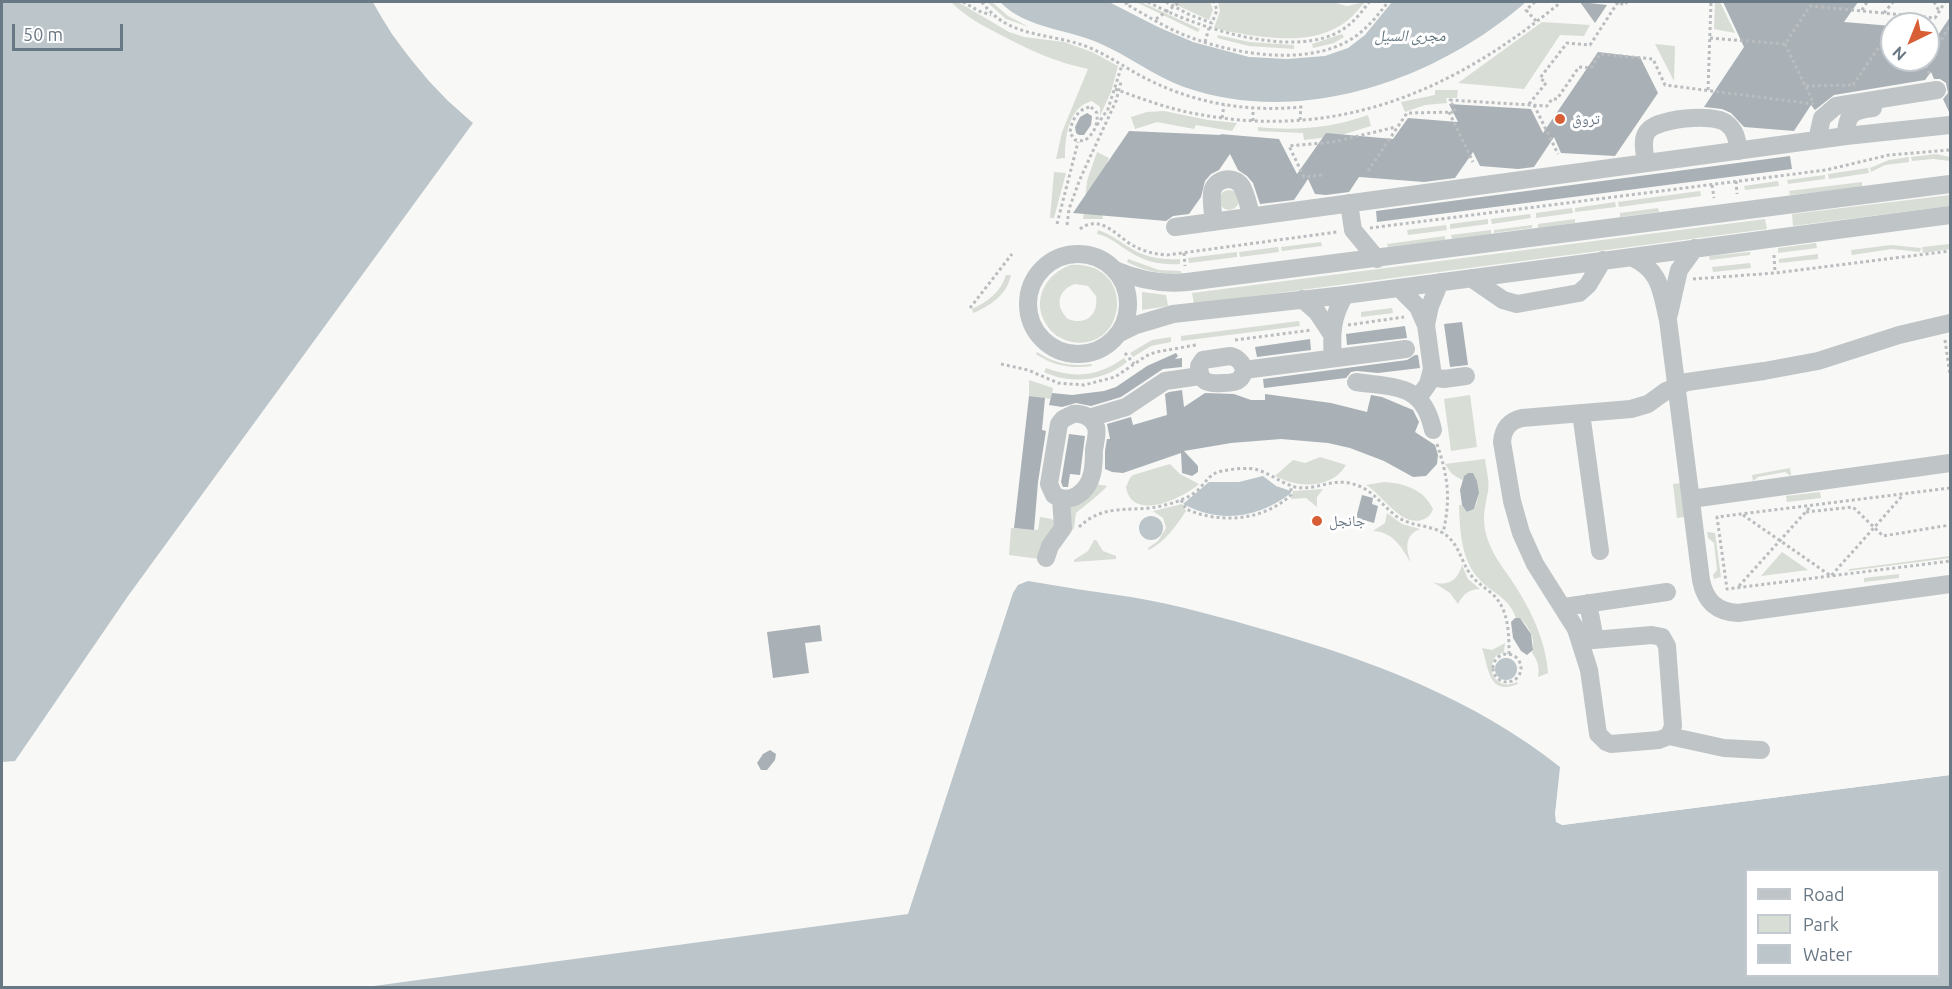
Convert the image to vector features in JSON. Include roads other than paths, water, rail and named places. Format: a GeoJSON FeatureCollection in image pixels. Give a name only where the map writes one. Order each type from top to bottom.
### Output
{"type":"FeatureCollection","features":[{"type":"Feature","properties":{"kind":"street"},"geometry":{"type":"LineString","coordinates":[[1816,140],[1822,118],[1836,106],[1939,95],[1857,111],[1849,117],[1846,136]]}},
{"type":"Feature","properties":{"kind":"street"},"geometry":{"type":"LineString","coordinates":[[1646,163],[1644,140],[1649,129],[1664,122],[1695,118],[1712,117],[1724,122],[1734,131],[1739,152]]}},
{"type":"Feature","properties":{"kind":"street"},"geometry":{"type":"LineString","coordinates":[[1175,227],[1846,136],[1950,126]]}},
{"type":"Feature","properties":{"kind":"street"},"geometry":{"type":"LineString","coordinates":[[1214,222],[1212,193],[1217,184],[1226,179],[1236,181],[1243,188],[1251,216]]}},
{"type":"Feature","properties":{"kind":"street"},"geometry":{"type":"LineString","coordinates":[[1115,270],[1143,280],[1172,284],[1950,184]]}},
{"type":"Feature","properties":{"kind":"street"},"geometry":{"type":"LineString","coordinates":[[1349,202],[1353,230],[1377,259]]}},
{"type":"Feature","properties":{"kind":"street"},"geometry":{"type":"LineString","coordinates":[[1118,334],[1124,324],[1128,301],[1126,290],[1115,270],[1107,263],[1089,255],[1070,254],[1044,267],[1033,282],[1030,291],[1029,309],[1034,326],[1045,341],[1063,351],[1083,353],[1103,347],[1118,334],[1136,325],[1173,314],[1345,295],[1950,215]]}},
{"type":"Feature","properties":{"kind":"street"},"geometry":{"type":"LineString","coordinates":[[1333,265],[1343,252],[1353,230]]}},
{"type":"Feature","properties":{"kind":"street"},"geometry":{"type":"LineString","coordinates":[[1668,320],[1676,279],[1683,262],[1695,248]]}},
{"type":"Feature","properties":{"kind":"street"},"geometry":{"type":"LineString","coordinates":[[1630,257],[1644,264],[1654,274],[1660,286],[1668,320],[1703,589],[1713,604],[1729,612],[1738,613],[1950,584]]}},
{"type":"Feature","properties":{"kind":"street"},"geometry":{"type":"LineString","coordinates":[[1472,278],[1503,300],[1517,304],[1579,294],[1588,285],[1603,260]]}},
{"type":"Feature","properties":{"kind":"street"},"geometry":{"type":"LineString","coordinates":[[1425,320],[1440,282]]}},
{"type":"Feature","properties":{"kind":"street"},"geometry":{"type":"LineString","coordinates":[[1399,288],[1413,299],[1425,320],[1431,361],[1430,377],[1419,398]]}},
{"type":"Feature","properties":{"kind":"street"},"geometry":{"type":"LineString","coordinates":[[1333,358],[1330,330],[1345,295]]}},
{"type":"Feature","properties":{"kind":"street"},"geometry":{"type":"LineString","coordinates":[[1302,299],[1317,312],[1330,330]]}},
{"type":"Feature","properties":{"kind":"street"},"geometry":{"type":"LineString","coordinates":[[1588,640],[1535,564],[1521,533],[1512,501],[1503,435],[1508,425],[1517,419],[1640,407],[1677,385],[1687,382],[1818,361],[1899,335],[1947,323]]}},
{"type":"Feature","properties":{"kind":"street"},"geometry":{"type":"LineString","coordinates":[[1244,370],[1406,349]]}},
{"type":"Feature","properties":{"kind":"street"},"geometry":{"type":"LineString","coordinates":[[1233,356],[1241,361],[1244,370],[1239,379],[1232,382],[1208,383],[1200,376],[1200,364],[1208,358],[1233,356]]}},
{"type":"Feature","properties":{"kind":"street"},"geometry":{"type":"LineString","coordinates":[[1089,418],[1126,407],[1165,381],[1200,376]]}},
{"type":"Feature","properties":{"kind":"street"},"geometry":{"type":"LineString","coordinates":[[1430,377],[1444,379],[1466,376]]}},
{"type":"Feature","properties":{"kind":"street"},"geometry":{"type":"LineString","coordinates":[[1356,382],[1404,390],[1419,398],[1430,414],[1433,430]]}},
{"type":"Feature","properties":{"kind":"street"},"geometry":{"type":"LineString","coordinates":[[1073,414],[1085,415],[1096,431],[1092,474],[1076,497],[1061,499],[1052,492],[1050,484],[1059,424],[1073,414]]}},
{"type":"Feature","properties":{"kind":"street"},"geometry":{"type":"LineString","coordinates":[[1581,414],[1600,550]]}},
{"type":"Feature","properties":{"kind":"street"},"geometry":{"type":"LineString","coordinates":[[1691,499],[1950,463]]}},
{"type":"Feature","properties":{"kind":"street"},"geometry":{"type":"LineString","coordinates":[[1046,558],[1048,550],[1063,528],[1061,499]]}},
{"type":"Feature","properties":{"kind":"street"},"geometry":{"type":"LineString","coordinates":[[1564,607],[1667,592]]}},
{"type":"Feature","properties":{"kind":"street"},"geometry":{"type":"LineString","coordinates":[[1588,603],[1590,670],[1596,729],[1601,739],[1611,744],[1659,740],[1669,736],[1724,748],[1761,750]]}},
{"type":"Feature","properties":{"kind":"street"},"geometry":{"type":"LineString","coordinates":[[1588,640],[1657,635],[1666,642],[1673,726],[1669,736]]}},
{"type":"Feature","properties":{"kind":"water"},"geometry":{"type":"Polygon","coordinates":[[[2,2],[373,2],[417,67],[473,123],[128,596],[15,761],[2,762],[2,2]]]}},
{"type":"Feature","properties":{"kind":"water","name":"مجرى السيل"},"geometry":{"type":"Polygon","coordinates":[[[1000,2],[1109,2],[1193,42],[1249,57],[1287,59],[1325,56],[1348,48],[1365,35],[1392,2],[1526,2],[1490,30],[1451,54],[1409,74],[1365,89],[1320,99],[1274,102],[1229,98],[1184,87],[1099,43],[1034,23],[1010,11],[1000,2]]]}},
{"type":"Feature","properties":{"kind":"water"},"geometry":{"type":"Polygon","coordinates":[[[1263,476],[1276,486],[1291,491],[1291,493],[1266,508],[1239,515],[1211,514],[1183,504],[1209,482],[1239,482],[1263,476]]]}},
{"type":"Feature","properties":{"kind":"water"},"geometry":{"type":"Polygon","coordinates":[[[1151,516],[1159,520],[1163,528],[1159,536],[1151,540],[1143,536],[1139,528],[1143,520],[1151,516]]]}},
{"type":"Feature","properties":{"kind":"water"},"geometry":{"type":"Polygon","coordinates":[[[1028,581],[1131,597],[1235,621],[1384,669],[1458,702],[1493,721],[1560,767],[1555,815],[1562,825],[1950,775],[1950,987],[359,988],[908,914],[1013,593],[1018,585],[1028,581]]]}},
{"type":"Feature","properties":{"kind":"water"},"geometry":{"type":"Polygon","coordinates":[[[1506,658],[1514,661],[1517,669],[1514,677],[1506,680],[1498,677],[1495,669],[1498,661],[1506,658]]]}},
{"type":"Feature","properties":{"kind":"place","name":"تروڨ"},"geometry":{"type":"Point","coordinates":[1560,119]}},
{"type":"Feature","properties":{"kind":"place","name":"جانجل"},"geometry":{"type":"Point","coordinates":[1317,521]}}]}
